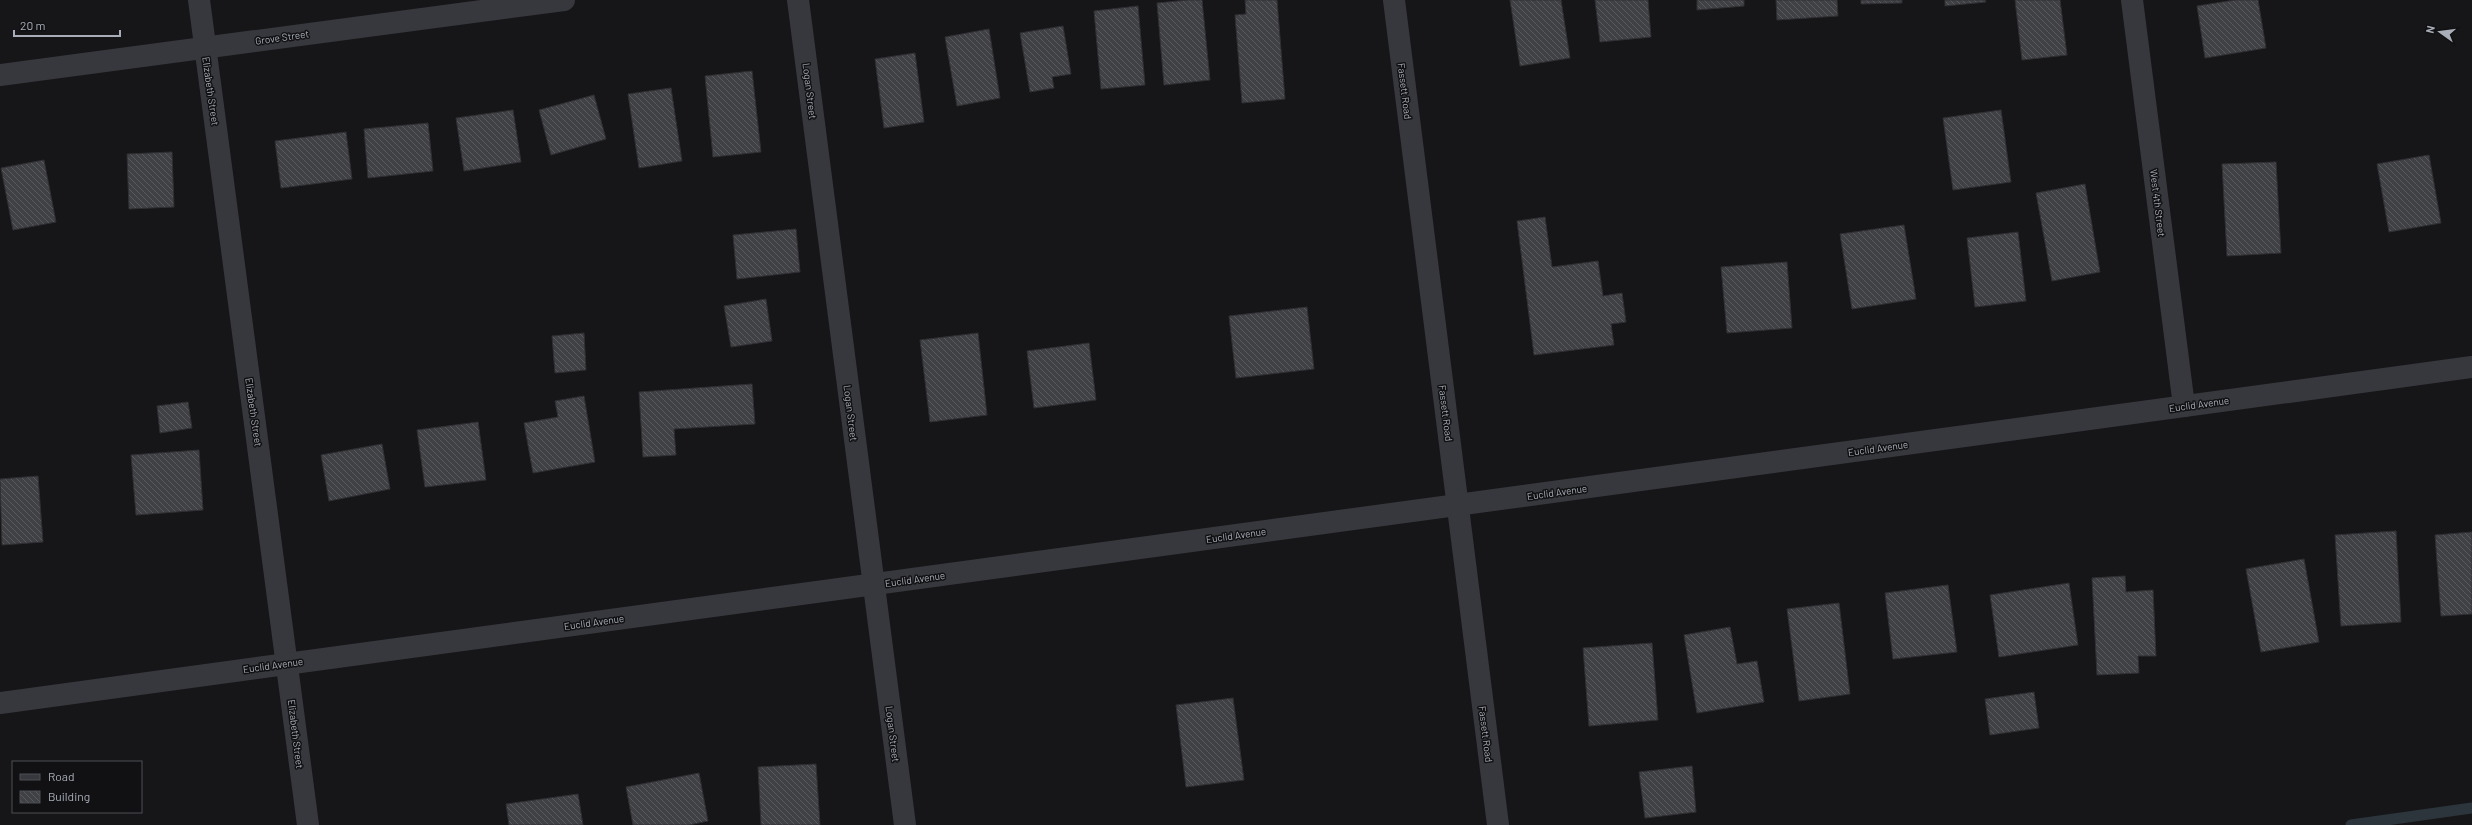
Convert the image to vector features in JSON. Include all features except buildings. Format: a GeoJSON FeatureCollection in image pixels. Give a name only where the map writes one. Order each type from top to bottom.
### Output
{"type":"FeatureCollection","features":[{"type":"Feature","properties":{"kind":"street","name":"Elizabeth Street"},"geometry":{"type":"LineString","coordinates":[[199,0],[308,825]]}},
{"type":"Feature","properties":{"kind":"street","name":"Grove Street"},"geometry":{"type":"LineString","coordinates":[[0,75],[564,0]]}},
{"type":"Feature","properties":{"kind":"street","name":"Logan Street"},"geometry":{"type":"LineString","coordinates":[[798,0],[904,825]]}},
{"type":"Feature","properties":{"kind":"street","name":"Fassett Road"},"geometry":{"type":"LineString","coordinates":[[1394,0],[1498,825]]}},
{"type":"Feature","properties":{"kind":"street","name":"West 4th Street"},"geometry":{"type":"LineString","coordinates":[[2132,0],[2184,406]]}},
{"type":"Feature","properties":{"kind":"street","name":"Euclid Avenue"},"geometry":{"type":"LineString","coordinates":[[0,703],[2472,367]]}},
{"type":"Feature","properties":{"kind":"waterway"},"geometry":{"type":"LineString","coordinates":[[2351,825],[2472,808]]}}]}
